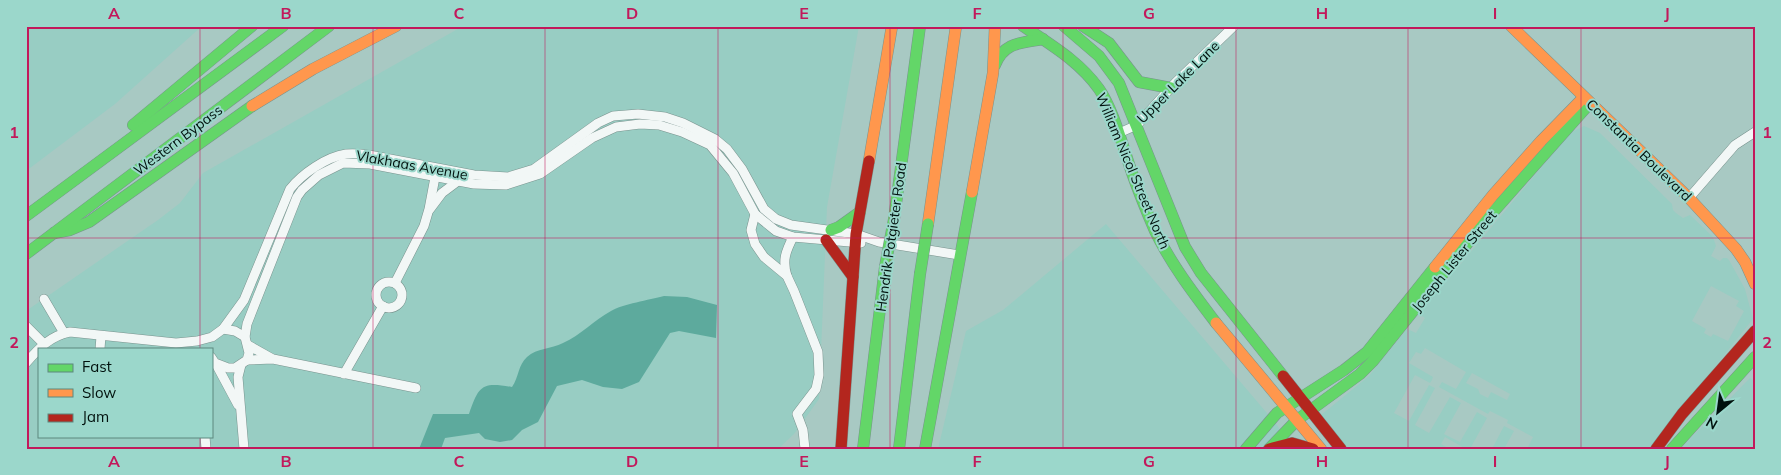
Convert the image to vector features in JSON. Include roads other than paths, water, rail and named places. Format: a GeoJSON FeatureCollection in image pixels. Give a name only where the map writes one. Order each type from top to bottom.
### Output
{"type":"FeatureCollection","features":[{"type":"Feature","properties":{"kind":"main road"},"geometry":{"type":"LineString","coordinates":[[26,216],[252,26]]}},
{"type":"Feature","properties":{"kind":"main road","name":"Western Bypass"},"geometry":{"type":"LineString","coordinates":[[26,216],[283,26]]}},
{"type":"Feature","properties":{"kind":"main road","name":"Western Bypass"},"geometry":{"type":"LineString","coordinates":[[26,254],[329,26]]}},
{"type":"Feature","properties":{"kind":"main road"},"geometry":{"type":"LineString","coordinates":[[54,232],[70,230],[89,222],[255,104],[313,69],[396,26]]}},
{"type":"Feature","properties":{"kind":"main road"},"geometry":{"type":"LineString","coordinates":[[841,449],[856,238],[892,26]]}},
{"type":"Feature","properties":{"kind":"main road","name":"Hendrik Potgieter Road"},"geometry":{"type":"LineString","coordinates":[[863,449],[886,267],[920,26]]}},
{"type":"Feature","properties":{"kind":"main road"},"geometry":{"type":"LineString","coordinates":[[900,449],[920,274],[956,26]]}},
{"type":"Feature","properties":{"kind":"main road"},"geometry":{"type":"LineString","coordinates":[[925,449],[993,72],[994,26]]}},
{"type":"Feature","properties":{"kind":"main road","name":"William Nicol Street North"},"geometry":{"type":"LineString","coordinates":[[1022,26],[1065,54],[1085,72],[1100,91],[1119,133],[1130,168],[1156,232],[1177,270],[1216,324],[1321,449]]}},
{"type":"Feature","properties":{"kind":"main road","name":"William Nicol Street North"},"geometry":{"type":"LineString","coordinates":[[1064,26],[1099,56],[1119,83],[1185,247],[1201,273],[1341,449]]}},
{"type":"Feature","properties":{"kind":"main road"},"geometry":{"type":"LineString","coordinates":[[1083,26],[1109,43],[1139,82],[1171,88]]}},
{"type":"Feature","properties":{"kind":"main road","name":"Constantia Boulevard"},"geometry":{"type":"LineString","coordinates":[[1511,26],[1689,198],[1736,249],[1745,262],[1755,284]]}},
{"type":"Feature","properties":{"kind":"main road"},"geometry":{"type":"LineString","coordinates":[[993,72],[1000,53],[1006,47],[1043,38]]}},
{"type":"Feature","properties":{"kind":"main road","name":"Joseph Lister Street"},"geometry":{"type":"LineString","coordinates":[[1246,449],[1277,413],[1367,352],[1493,195],[1541,141],[1587,100]]}},
{"type":"Feature","properties":{"kind":"main road","name":"Joseph Lister Street"},"geometry":{"type":"LineString","coordinates":[[1269,449],[1298,420],[1360,374],[1383,350],[1453,260],[1587,100]]}},
{"type":"Feature","properties":{"kind":"main road"},"geometry":{"type":"LineString","coordinates":[[853,277],[828,235],[860,212]]}},
{"type":"Feature","properties":{"kind":"main road"},"geometry":{"type":"LineString","coordinates":[[1656,449],[1682,414],[1755,331]]}},
{"type":"Feature","properties":{"kind":"main road"},"geometry":{"type":"LineString","coordinates":[[1672,449],[1755,357]]}},
{"type":"Feature","properties":{"kind":"main road"},"geometry":{"type":"LineString","coordinates":[[1740,373],[1755,369]]}},
{"type":"Feature","properties":{"kind":"main road"},"geometry":{"type":"LineString","coordinates":[[1269,449],[1292,443],[1313,449]]}},
{"type":"Feature","properties":{"kind":"street","name":"Upper Lake Lane"},"geometry":{"type":"LineString","coordinates":[[1119,133],[1137,125],[1171,88],[1234,26]]}},
{"type":"Feature","properties":{"kind":"street","name":"Vlakhaas Avenue"},"geometry":{"type":"LineString","coordinates":[[244,449],[238,377],[249,353],[247,341],[252,308],[297,197],[322,172],[343,163],[354,162],[436,172],[508,177],[534,169],[598,123],[614,116],[638,114],[683,123],[715,139],[727,149],[742,169],[764,209]]}},
{"type":"Feature","properties":{"kind":"street","name":"Vlakhaas Avenue"},"geometry":{"type":"LineString","coordinates":[[39,348],[43,343],[58,335],[70,332],[176,343],[198,341],[212,337],[223,330],[236,314],[248,293],[290,189],[308,171],[337,156],[369,155],[436,172],[458,181],[490,186],[506,185],[540,174],[602,133],[616,128],[640,124],[658,125],[682,132],[710,145],[733,173],[755,214]]}},
{"type":"Feature","properties":{"kind":"street"},"geometry":{"type":"LineString","coordinates":[[1689,198],[1735,145],[1755,132]]}},
{"type":"Feature","properties":{"kind":"street"},"geometry":{"type":"LineString","coordinates":[[394,283],[424,226],[436,172]]}},
{"type":"Feature","properties":{"kind":"street"},"geometry":{"type":"LineString","coordinates":[[429,209],[442,194],[458,181]]}},
{"type":"Feature","properties":{"kind":"street"},"geometry":{"type":"LineString","coordinates":[[787,276],[758,251],[752,238],[751,230],[755,214],[764,209],[776,220],[828,235],[959,255]]}},
{"type":"Feature","properties":{"kind":"street"},"geometry":{"type":"LineString","coordinates":[[755,214],[776,231],[793,237],[828,235]]}},
{"type":"Feature","properties":{"kind":"street"},"geometry":{"type":"LineString","coordinates":[[793,237],[786,249],[784,260],[787,276],[814,341],[819,359],[819,375],[816,390],[797,414],[803,430],[805,449]]}},
{"type":"Feature","properties":{"kind":"street"},"geometry":{"type":"LineString","coordinates":[[394,283],[402,294],[399,302],[392,307],[383,306],[377,299],[376,291],[382,284],[394,283]]}},
{"type":"Feature","properties":{"kind":"street"},"geometry":{"type":"LineString","coordinates":[[44,300],[64,333]]}},
{"type":"Feature","properties":{"kind":"street"},"geometry":{"type":"LineString","coordinates":[[344,374],[383,306]]}},
{"type":"Feature","properties":{"kind":"street"},"geometry":{"type":"LineString","coordinates":[[26,326],[43,343]]}},
{"type":"Feature","properties":{"kind":"street"},"geometry":{"type":"LineString","coordinates":[[223,330],[235,331],[273,359]]}},
{"type":"Feature","properties":{"kind":"street"},"geometry":{"type":"LineString","coordinates":[[100,348],[101,336]]}},
{"type":"Feature","properties":{"kind":"street"},"geometry":{"type":"LineString","coordinates":[[209,348],[212,337]]}},
{"type":"Feature","properties":{"kind":"street"},"geometry":{"type":"LineString","coordinates":[[176,343],[186,348]]}},
{"type":"Feature","properties":{"kind":"street","name":"Vlakhaas Avenue"},"geometry":{"type":"LineString","coordinates":[[26,363],[38,349]]}},
{"type":"Feature","properties":{"kind":"street"},"geometry":{"type":"LineString","coordinates":[[213,360],[228,368],[244,362],[273,359],[416,388]]}},
{"type":"Feature","properties":{"kind":"street"},"geometry":{"type":"LineString","coordinates":[[213,360],[241,410]]}}]}
